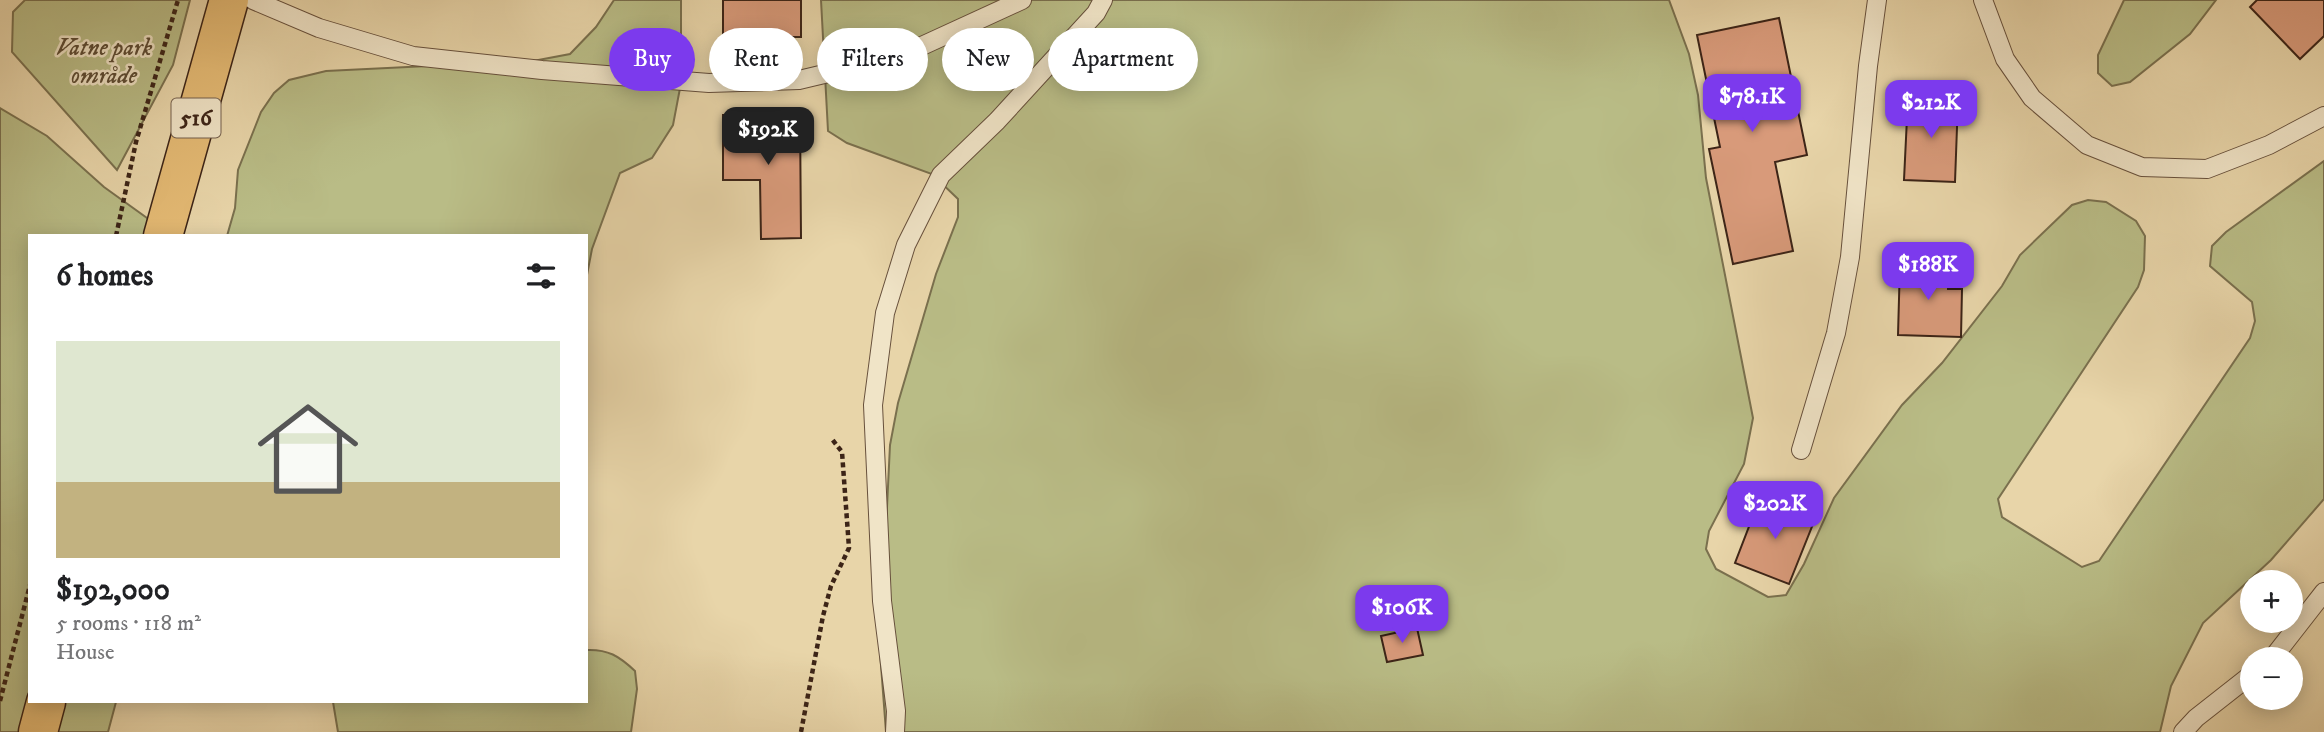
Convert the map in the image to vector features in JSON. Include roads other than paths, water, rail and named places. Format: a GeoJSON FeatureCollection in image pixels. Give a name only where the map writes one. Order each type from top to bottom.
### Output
{"type":"FeatureCollection","features":[{"type":"Feature","properties":{"kind":"main road","name":"516"},"geometry":{"type":"LineString","coordinates":[[164,234],[229,0]]}},
{"type":"Feature","properties":{"kind":"main road"},"geometry":{"type":"LineString","coordinates":[[38,732],[46,703]]}},
{"type":"Feature","properties":{"kind":"lane"},"geometry":{"type":"LineString","coordinates":[[253,0],[319,27],[413,56],[542,70],[709,83],[799,79],[900,56],[1022,0]]}},
{"type":"Feature","properties":{"kind":"lane"},"geometry":{"type":"LineString","coordinates":[[895,732],[896,711],[882,601],[873,405],[885,313],[906,245],[941,175],[997,121],[1096,13],[1103,0]]}},
{"type":"Feature","properties":{"kind":"lane"},"geometry":{"type":"LineString","coordinates":[[1801,450],[1836,333],[1850,257],[1877,0]]}},
{"type":"Feature","properties":{"kind":"lane"},"geometry":{"type":"LineString","coordinates":[[1983,0],[2005,59],[2032,98],[2087,145],[2142,167],[2207,169],[2269,145],[2324,116]]}},
{"type":"Feature","properties":{"kind":"lane"},"geometry":{"type":"LineString","coordinates":[[2281,647],[2324,592]]}},
{"type":"Feature","properties":{"kind":"lane"},"geometry":{"type":"LineString","coordinates":[[2183,732],[2196,718],[2240,683]]}},
{"type":"Feature","properties":{"kind":"park label","name":"Vatne park område"},"geometry":{"type":"Point","coordinates":[104,62]}}]}
